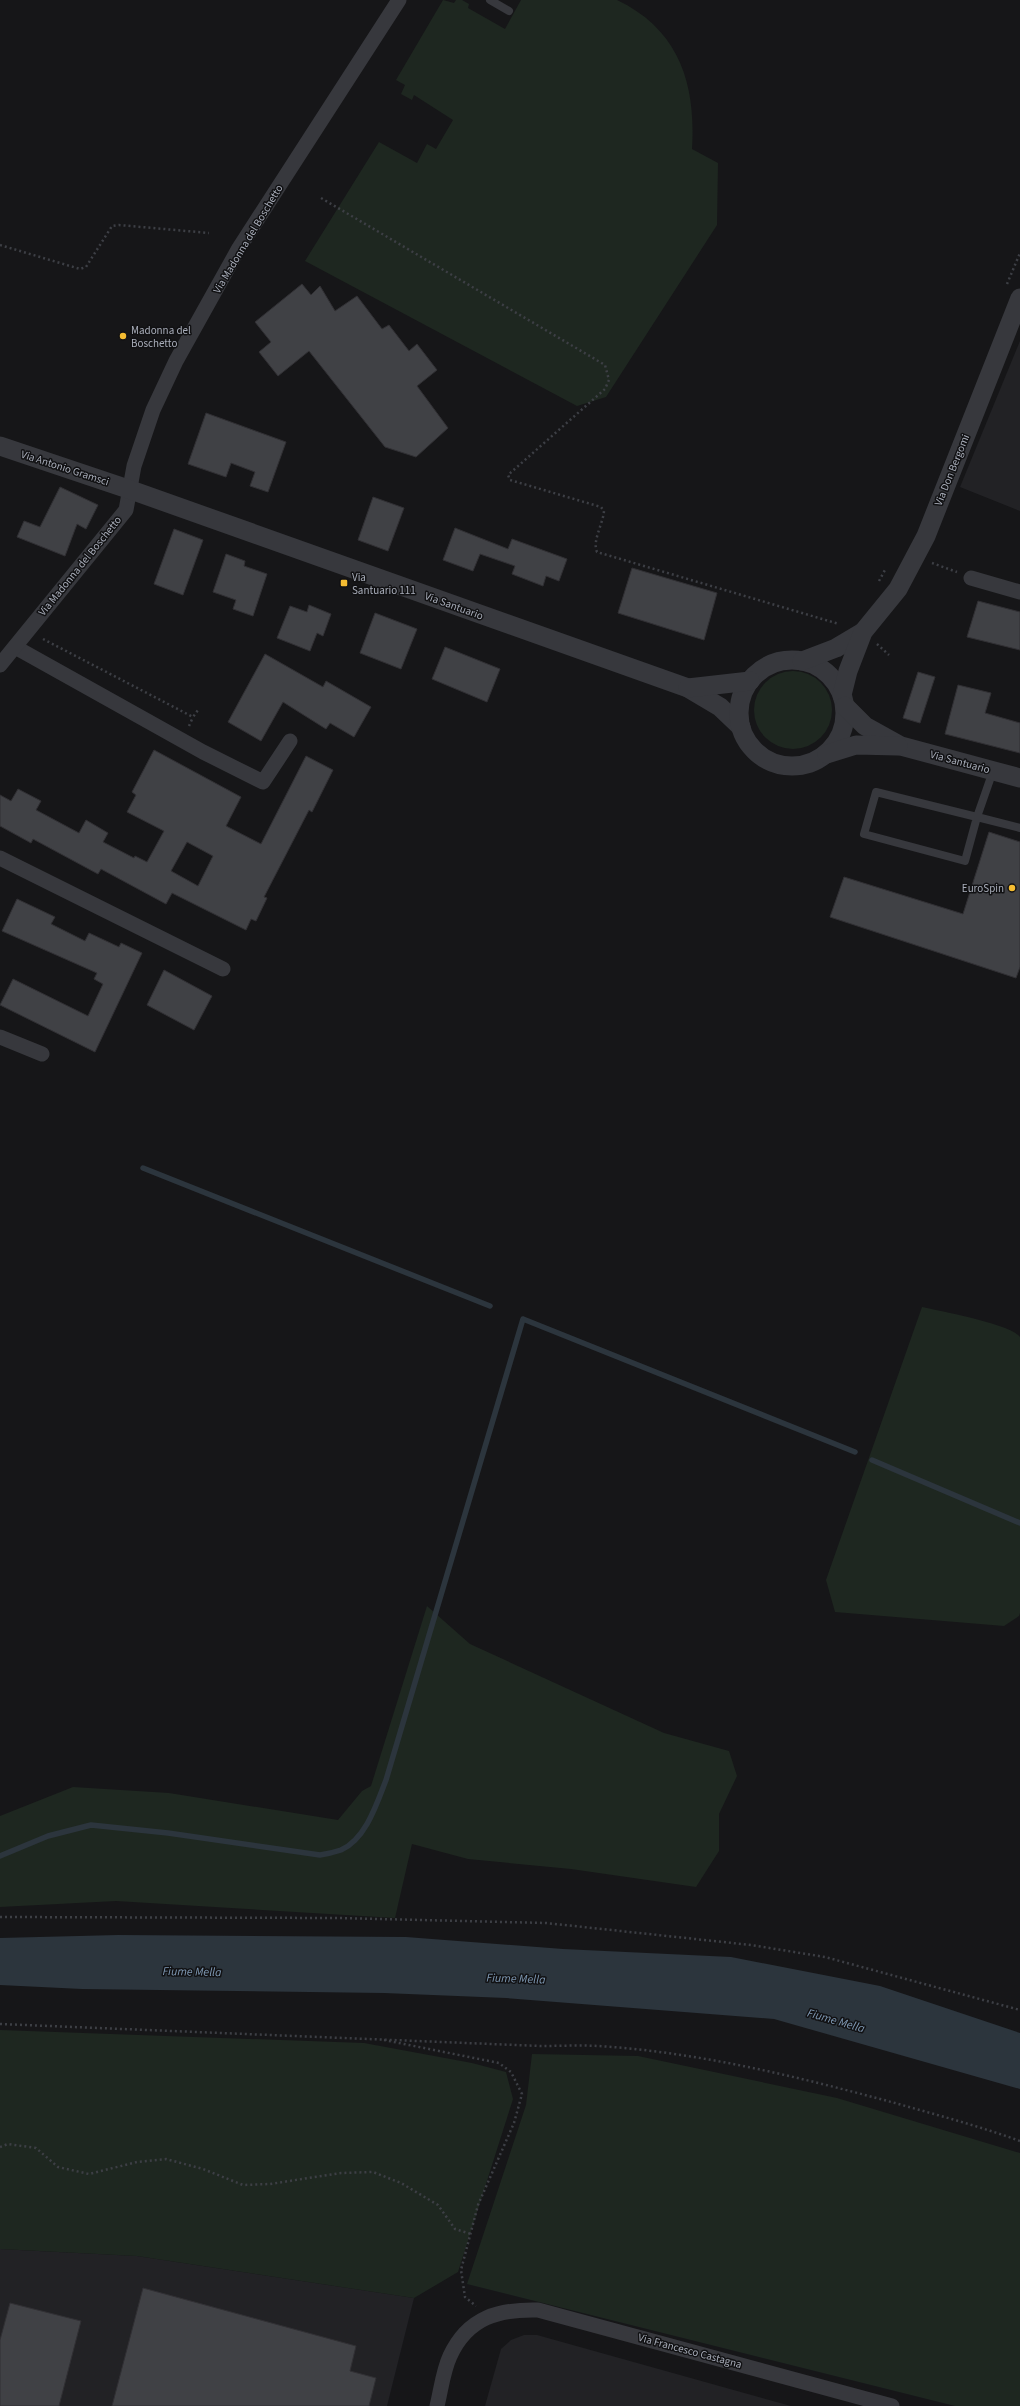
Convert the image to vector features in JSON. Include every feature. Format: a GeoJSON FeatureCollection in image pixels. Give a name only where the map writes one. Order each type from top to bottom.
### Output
{"type":"FeatureCollection","features":[{"type":"Feature","properties":{"kind":"street","name":"Via Madonna del Boschetto"},"geometry":{"type":"LineString","coordinates":[[0,665],[126,510],[131,490],[134,466],[151,417],[176,361],[239,248],[399,0]]}},
{"type":"Feature","properties":{"kind":"street","name":"Via Don Bergomi"},"geometry":{"type":"LineString","coordinates":[[843,700],[848,671],[863,632],[898,589],[926,536],[1012,294]]}},
{"type":"Feature","properties":{"kind":"street","name":"Via Antonio Gramsci"},"geometry":{"type":"LineString","coordinates":[[0,446],[131,490]]}},
{"type":"Feature","properties":{"kind":"street","name":"Via Santuario"},"geometry":{"type":"LineString","coordinates":[[131,490],[688,688],[720,707],[741,726]]}},
{"type":"Feature","properties":{"kind":"street"},"geometry":{"type":"LineString","coordinates":[[971,578],[1020,592]]}},
{"type":"Feature","properties":{"kind":"street","name":"Via Don Bergomi"},"geometry":{"type":"LineString","coordinates":[[802,661],[836,648],[863,632]]}},
{"type":"Feature","properties":{"kind":"street"},"geometry":{"type":"LineString","coordinates":[[15,647],[203,752],[263,782],[290,741]]}},
{"type":"Feature","properties":{"kind":"street"},"geometry":{"type":"LineString","coordinates":[[782,661],[802,661],[824,671],[833,679],[843,700],[844,724],[838,740],[827,754],[812,763],[794,766],[776,764],[756,752],[748,743],[741,726],[740,711],[743,695],[750,681],[764,668],[782,661]]}},
{"type":"Feature","properties":{"kind":"street","name":"Via Santuario"},"geometry":{"type":"LineString","coordinates":[[688,688],[750,681]]}},
{"type":"Feature","properties":{"kind":"street","name":"Via Santuario"},"geometry":{"type":"LineString","coordinates":[[843,700],[865,726],[901,746],[1020,778]]}},
{"type":"Feature","properties":{"kind":"street","name":"Via Santuario"},"geometry":{"type":"LineString","coordinates":[[827,754],[856,745],[901,746]]}},
{"type":"Feature","properties":{"kind":"street"},"geometry":{"type":"LineString","coordinates":[[0,858],[223,969]]}},
{"type":"Feature","properties":{"kind":"street"},"geometry":{"type":"LineString","coordinates":[[0,1037],[42,1054]]}},
{"type":"Feature","properties":{"kind":"street","name":"Via Francesco Castagna"},"geometry":{"type":"LineString","coordinates":[[486,2316],[512,2309],[538,2310],[892,2406]]}},
{"type":"Feature","properties":{"kind":"street"},"geometry":{"type":"LineString","coordinates":[[437,2406],[450,2356],[467,2330],[486,2316]]}},
{"type":"Feature","properties":{"kind":"lane"},"geometry":{"type":"LineString","coordinates":[[490,0],[509,11]]}},
{"type":"Feature","properties":{"kind":"lane"},"geometry":{"type":"LineString","coordinates":[[993,771],[977,817],[965,861],[864,834],[876,792],[977,817],[1020,828]]}},
{"type":"Feature","properties":{"kind":"path"},"geometry":{"type":"LineString","coordinates":[[321,198],[605,365],[609,380],[605,389],[508,475],[510,480],[601,507],[604,511],[595,548],[597,552],[835,623],[844,624]]}},
{"type":"Feature","properties":{"kind":"path"},"geometry":{"type":"LineString","coordinates":[[0,245],[80,269],[86,267],[112,226],[119,225],[209,232]]}},
{"type":"Feature","properties":{"kind":"path"},"geometry":{"type":"LineString","coordinates":[[1012,294],[1020,253]]}},
{"type":"Feature","properties":{"kind":"path"},"geometry":{"type":"LineString","coordinates":[[926,561],[971,578]]}},
{"type":"Feature","properties":{"kind":"path"},"geometry":{"type":"LineString","coordinates":[[876,586],[888,566]]}},
{"type":"Feature","properties":{"kind":"path"},"geometry":{"type":"LineString","coordinates":[[28,631],[193,717],[198,710]]}},
{"type":"Feature","properties":{"kind":"path"},"geometry":{"type":"LineString","coordinates":[[0,1917],[338,1918],[546,1923],[751,1945],[825,1957],[1020,2010]]}},
{"type":"Feature","properties":{"kind":"path"},"geometry":{"type":"LineString","coordinates":[[0,2024],[377,2038],[540,2046],[597,2046],[656,2052],[743,2067],[839,2088],[993,2131],[1020,2141]]}},
{"type":"Feature","properties":{"kind":"path"},"geometry":{"type":"LineString","coordinates":[[377,2038],[499,2063],[511,2072],[522,2094],[514,2124],[478,2206],[461,2270],[465,2297],[486,2316]]}},
{"type":"Feature","properties":{"kind":"path"},"geometry":{"type":"LineString","coordinates":[[0,2147],[8,2144],[36,2148],[58,2167],[89,2174],[137,2162],[166,2159],[203,2169],[243,2185],[270,2184],[341,2173],[373,2172],[402,2183],[438,2205],[455,2229],[471,2234]]}},
{"type":"Feature","properties":{"kind":"shaded area"},"geometry":{"type":"Polygon","coordinates":[[[443,0],[454,3],[456,0],[462,0],[469,4],[468,8],[505,29],[521,0],[617,0],[638,12],[656,27],[669,43],[680,62],[687,82],[691,103],[693,125],[692,149],[718,163],[717,225],[606,397],[577,406],[305,261],[379,142],[417,163],[427,144],[436,149],[453,120],[414,95],[412,100],[401,94],[405,85],[396,80],[443,0]]]}},
{"type":"Feature","properties":{"kind":"shaded area"},"geometry":{"type":"Polygon","coordinates":[[[1020,341],[1020,511],[960,487],[1020,341]]]}},
{"type":"Feature","properties":{"kind":"shaded area"},"geometry":{"type":"Polygon","coordinates":[[[793,671],[808,674],[821,682],[829,695],[832,710],[829,725],[821,738],[808,746],[793,749],[778,746],[765,738],[757,725],[754,710],[757,695],[765,682],[778,674],[793,671]]]}},
{"type":"Feature","properties":{"kind":"shaded area"},"geometry":{"type":"Polygon","coordinates":[[[922,1307],[990,1323],[1014,1332],[1020,1337],[1020,1613],[1019,1616],[1004,1626],[835,1612],[826,1580],[922,1307]]]}},
{"type":"Feature","properties":{"kind":"shaded area"},"geometry":{"type":"Polygon","coordinates":[[[427,1606],[470,1644],[664,1733],[729,1751],[737,1776],[719,1814],[719,1851],[696,1887],[571,1869],[468,1859],[412,1844],[395,1918],[116,1901],[0,1907],[0,1816],[73,1787],[169,1793],[338,1820],[362,1791],[371,1786],[427,1606]]]}},
{"type":"Feature","properties":{"kind":"shaded area"},"geometry":{"type":"Polygon","coordinates":[[[0,2030],[364,2043],[472,2063],[506,2072],[513,2099],[458,2272],[414,2298],[137,2256],[0,2249],[0,2030]]]}},
{"type":"Feature","properties":{"kind":"shaded area"},"geometry":{"type":"Polygon","coordinates":[[[532,2054],[638,2056],[837,2098],[1020,2153],[1020,2406],[955,2406],[467,2284],[526,2105],[532,2054]]]}},
{"type":"Feature","properties":{"kind":"shaded area"},"geometry":{"type":"Polygon","coordinates":[[[0,2249],[137,2256],[414,2298],[387,2406],[0,2406],[0,2249]]]}},
{"type":"Feature","properties":{"kind":"shaded area"},"geometry":{"type":"Polygon","coordinates":[[[524,2335],[537,2335],[791,2406],[485,2406],[501,2349],[511,2340],[524,2335]]]}},
{"type":"Feature","properties":{"kind":"water","name":"Fiume Mella"},"geometry":{"type":"Polygon","coordinates":[[[118,1935],[406,1937],[563,1949],[731,1957],[880,1986],[1020,2033],[1020,2089],[774,2019],[506,1998],[384,1993],[82,1989],[0,1985],[0,1938],[118,1935]]]}},
{"type":"Feature","properties":{"kind":"building"},"geometry":{"type":"Polygon","coordinates":[[[302,284],[311,295],[320,286],[335,311],[357,296],[382,329],[389,325],[409,351],[417,344],[437,370],[417,386],[448,428],[416,457],[385,447],[309,351],[278,376],[259,352],[271,342],[255,322],[302,284]]]}},
{"type":"Feature","properties":{"kind":"building"},"geometry":{"type":"Polygon","coordinates":[[[206,413],[286,442],[268,492],[250,486],[255,472],[231,463],[226,477],[188,464],[206,413]]]}},
{"type":"Feature","properties":{"kind":"building"},"geometry":{"type":"Polygon","coordinates":[[[60,487],[98,505],[86,529],[77,524],[65,556],[17,537],[24,521],[40,527],[60,487]]]}},
{"type":"Feature","properties":{"kind":"building"},"geometry":{"type":"Polygon","coordinates":[[[373,497],[404,508],[388,551],[358,540],[373,497]]]}},
{"type":"Feature","properties":{"kind":"building"},"geometry":{"type":"Polygon","coordinates":[[[455,528],[508,549],[512,539],[567,559],[559,581],[546,576],[543,586],[512,574],[515,566],[480,554],[473,571],[443,560],[455,528]]]}},
{"type":"Feature","properties":{"kind":"building"},"geometry":{"type":"Polygon","coordinates":[[[174,529],[203,540],[183,595],[154,584],[174,529]]]}},
{"type":"Feature","properties":{"kind":"building"},"geometry":{"type":"Polygon","coordinates":[[[226,554],[245,561],[244,566],[267,574],[253,616],[233,609],[236,600],[213,592],[226,554]]]}},
{"type":"Feature","properties":{"kind":"building"},"geometry":{"type":"Polygon","coordinates":[[[632,568],[717,593],[704,640],[618,613],[632,568]]]}},
{"type":"Feature","properties":{"kind":"building"},"geometry":{"type":"Polygon","coordinates":[[[978,601],[1020,612],[1020,650],[967,637],[978,601]]]}},
{"type":"Feature","properties":{"kind":"building"},"geometry":{"type":"Polygon","coordinates":[[[309,605],[331,614],[323,636],[317,633],[310,651],[277,638],[290,606],[307,612],[309,605]]]}},
{"type":"Feature","properties":{"kind":"building"},"geometry":{"type":"Polygon","coordinates":[[[375,613],[417,629],[401,669],[360,653],[375,613]]]}},
{"type":"Feature","properties":{"kind":"building"},"geometry":{"type":"Polygon","coordinates":[[[445,647],[500,669],[487,702],[432,679],[445,647]]]}},
{"type":"Feature","properties":{"kind":"building"},"geometry":{"type":"Polygon","coordinates":[[[265,654],[323,687],[326,681],[371,707],[354,737],[330,723],[326,729],[283,702],[261,741],[228,722],[265,654]]]}},
{"type":"Feature","properties":{"kind":"building"},"geometry":{"type":"Polygon","coordinates":[[[918,672],[935,677],[920,723],[903,718],[918,672]]]}},
{"type":"Feature","properties":{"kind":"building"},"geometry":{"type":"Polygon","coordinates":[[[958,685],[991,693],[985,713],[1020,723],[1020,753],[945,734],[958,685]]]}},
{"type":"Feature","properties":{"kind":"building"},"geometry":{"type":"Polygon","coordinates":[[[154,750],[241,797],[226,826],[261,844],[306,756],[333,770],[312,812],[309,810],[264,897],[267,898],[256,921],[251,919],[246,930],[172,893],[166,904],[101,869],[98,874],[33,839],[31,843],[0,826],[0,795],[11,801],[18,789],[41,801],[36,810],[79,833],[86,820],[108,833],[103,842],[134,858],[135,856],[147,862],[164,831],[127,812],[136,795],[132,792],[154,750]],[[187,842],[171,871],[198,886],[213,856],[187,842]]]}},
{"type":"Feature","properties":{"kind":"building"},"geometry":{"type":"Polygon","coordinates":[[[989,832],[1020,842],[1020,967],[1016,978],[830,917],[844,877],[963,914],[989,832]]]}},
{"type":"Feature","properties":{"kind":"building"},"geometry":{"type":"Polygon","coordinates":[[[17,899],[55,917],[51,924],[85,941],[89,933],[119,947],[121,943],[142,953],[95,1052],[0,1005],[13,979],[88,1016],[103,984],[94,979],[97,973],[2,931],[17,899]]]}},
{"type":"Feature","properties":{"kind":"building"},"geometry":{"type":"Polygon","coordinates":[[[164,970],[212,996],[194,1030],[147,1005],[164,970]]]}},
{"type":"Feature","properties":{"kind":"building"},"geometry":{"type":"Polygon","coordinates":[[[143,2288],[356,2346],[350,2371],[376,2378],[369,2406],[112,2406],[143,2288]]]}},
{"type":"Feature","properties":{"kind":"building"},"geometry":{"type":"Polygon","coordinates":[[[10,2303],[81,2321],[59,2406],[0,2406],[0,2340],[10,2303]]]}},
{"type":"Feature","properties":{"kind":"waterway"},"geometry":{"type":"LineString","coordinates":[[143,1168],[490,1306]]}},
{"type":"Feature","properties":{"kind":"waterway"},"geometry":{"type":"LineString","coordinates":[[0,1856],[48,1836],[91,1825],[168,1833],[320,1855],[341,1850],[350,1845],[357,1838],[370,1820],[386,1780],[523,1319],[855,1452]]}},
{"type":"Feature","properties":{"kind":"waterway"},"geometry":{"type":"LineString","coordinates":[[872,1460],[1020,1523]]}},
{"type":"Feature","properties":{"kind":"place","name":"Madonna del Boschetto"},"geometry":{"type":"Point","coordinates":[123,336]}},
{"type":"Feature","properties":{"kind":"place","name":"Via Santuario 111"},"geometry":{"type":"Point","coordinates":[344,583]}},
{"type":"Feature","properties":{"kind":"place","name":"EuroSpin"},"geometry":{"type":"Point","coordinates":[1012,888]}}]}
